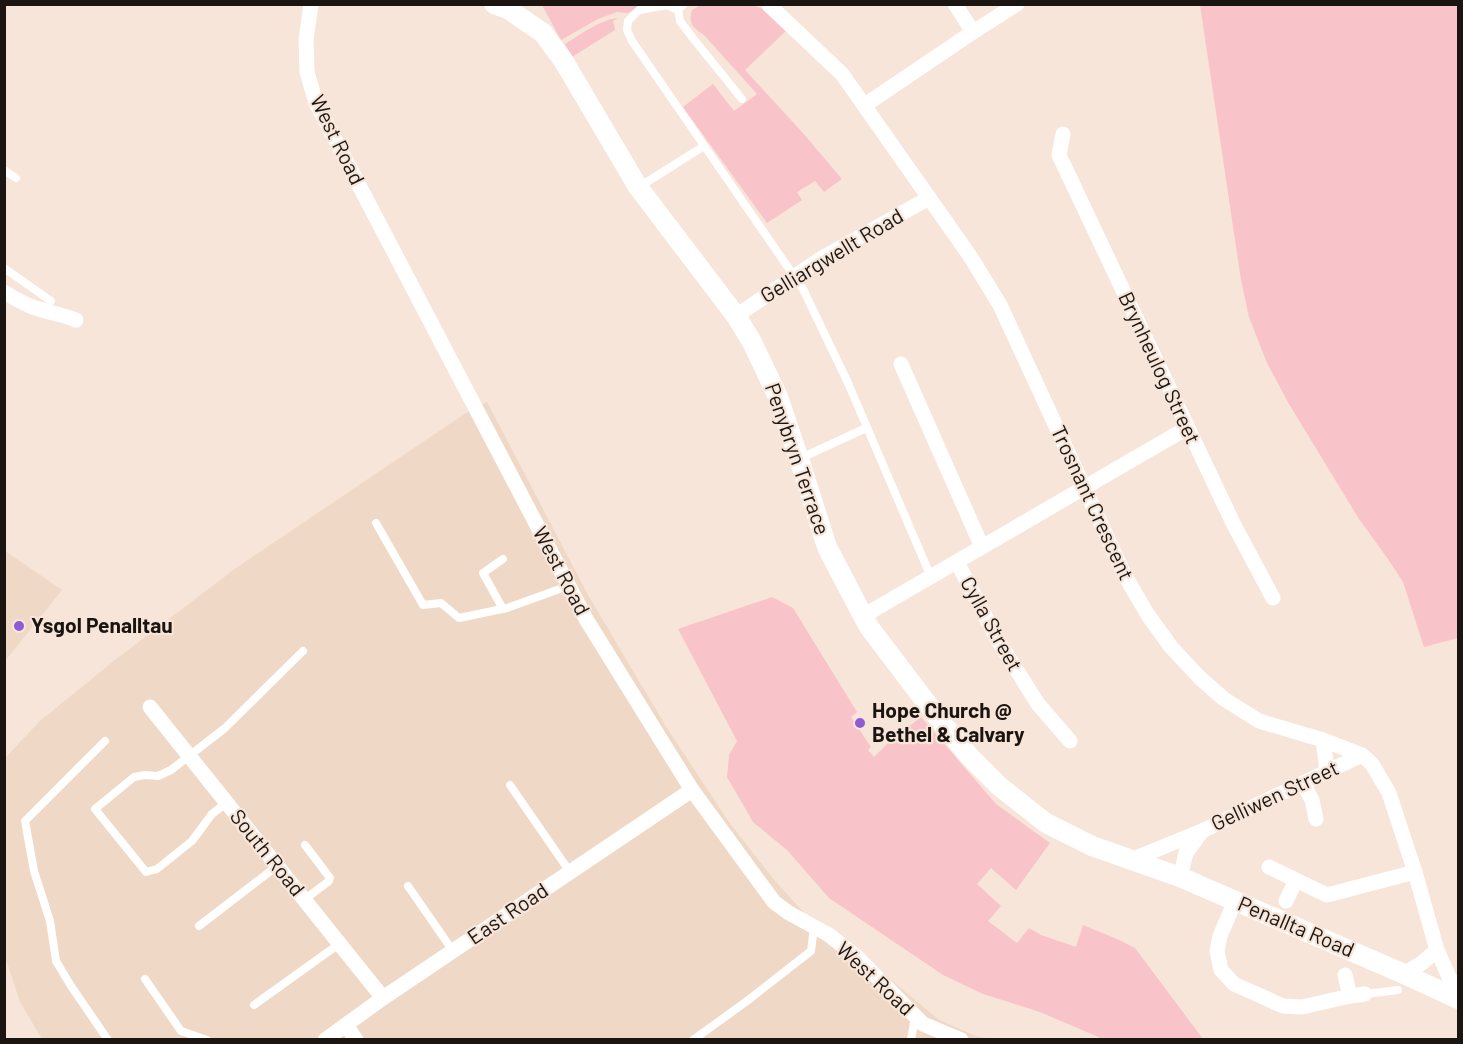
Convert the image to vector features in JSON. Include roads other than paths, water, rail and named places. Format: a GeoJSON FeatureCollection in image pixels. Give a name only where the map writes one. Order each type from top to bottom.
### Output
{"type":"FeatureCollection","features":[{"type":"Feature","properties":{"kind":"street","name":"West Road"},"geometry":{"type":"LineString","coordinates":[[311,4],[306,40],[307,72],[316,103],[586,619],[692,790],[774,902],[829,935],[857,957],[923,1024],[961,1040]]}},
{"type":"Feature","properties":{"kind":"street","name":"Trosnant Crescent"},"geometry":{"type":"LineString","coordinates":[[769,4],[842,74],[970,256],[1000,305],[1125,576],[1148,615],[1171,647],[1200,678],[1224,699],[1259,721],[1323,740],[1362,755]]}},
{"type":"Feature","properties":{"kind":"street"},"geometry":{"type":"LineString","coordinates":[[955,4],[973,32]]}},
{"type":"Feature","properties":{"kind":"street"},"geometry":{"type":"LineString","coordinates":[[865,105],[1017,4]]}},
{"type":"Feature","properties":{"kind":"street","name":"Penybryn Terrace"},"geometry":{"type":"LineString","coordinates":[[501,7],[543,33],[563,60],[638,187],[736,316],[752,342],[778,397],[827,547],[869,627],[944,726],[999,786],[1047,823],[1092,846],[1131,860]]}},
{"type":"Feature","properties":{"kind":"street","name":"Brynheulog Street"},"geometry":{"type":"LineString","coordinates":[[1063,134],[1059,155],[1187,428],[1233,523],[1273,598]]}},
{"type":"Feature","properties":{"kind":"street","name":"Gelliargwellt Road"},"geometry":{"type":"LineString","coordinates":[[736,316],[822,258],[929,198]]}},
{"type":"Feature","properties":{"kind":"street"},"geometry":{"type":"LineString","coordinates":[[4,291],[28,306],[76,320]]}},
{"type":"Feature","properties":{"kind":"street","name":"Cylla Street"},"geometry":{"type":"LineString","coordinates":[[901,364],[982,547]]}},
{"type":"Feature","properties":{"kind":"street"},"geometry":{"type":"LineString","coordinates":[[863,616],[1187,428]]}},
{"type":"Feature","properties":{"kind":"street","name":"Cylla Street"},"geometry":{"type":"LineString","coordinates":[[957,562],[997,639],[1038,704],[1070,741]]}},
{"type":"Feature","properties":{"kind":"street","name":"South Road"},"geometry":{"type":"LineString","coordinates":[[150,707],[383,998]]}},
{"type":"Feature","properties":{"kind":"street"},"geometry":{"type":"LineString","coordinates":[[1323,740],[1327,771]]}},
{"type":"Feature","properties":{"kind":"street"},"geometry":{"type":"LineString","coordinates":[[1362,755],[1372,764],[1389,794],[1415,872],[1437,950],[1458,992]]}},
{"type":"Feature","properties":{"kind":"street","name":"Gelliwen Street"},"geometry":{"type":"LineString","coordinates":[[1180,877],[1186,853],[1202,831],[1362,755]]}},
{"type":"Feature","properties":{"kind":"street"},"geometry":{"type":"LineString","coordinates":[[1303,783],[1316,819]]}},
{"type":"Feature","properties":{"kind":"street","name":"East Road"},"geometry":{"type":"LineString","coordinates":[[325,1040],[383,998],[692,790]]}},
{"type":"Feature","properties":{"kind":"street"},"geometry":{"type":"LineString","coordinates":[[1131,860],[1202,831]]}},
{"type":"Feature","properties":{"kind":"street","name":"Penallta Road"},"geometry":{"type":"LineString","coordinates":[[1131,860],[1180,877],[1235,901],[1401,982],[1458,999]]}},
{"type":"Feature","properties":{"kind":"street"},"geometry":{"type":"LineString","coordinates":[[1269,867],[1327,895],[1415,872]]}},
{"type":"Feature","properties":{"kind":"street"},"geometry":{"type":"LineString","coordinates":[[1286,901],[1296,880]]}},
{"type":"Feature","properties":{"kind":"street"},"geometry":{"type":"LineString","coordinates":[[1235,901],[1220,936],[1217,951],[1221,970],[1234,984],[1283,1006],[1302,1007],[1357,995],[1345,975]]}},
{"type":"Feature","properties":{"kind":"street"},"geometry":{"type":"LineString","coordinates":[[1401,982],[1437,950]]}},
{"type":"Feature","properties":{"kind":"street"},"geometry":{"type":"LineString","coordinates":[[346,1025],[356,1040]]}},
{"type":"Feature","properties":{"kind":"lane"},"geometry":{"type":"LineString","coordinates":[[742,99],[680,21],[681,7],[667,5],[639,10],[628,21],[627,30],[632,41],[803,289],[848,383],[931,577]]}},
{"type":"Feature","properties":{"kind":"lane"},"geometry":{"type":"LineString","coordinates":[[638,187],[704,147]]}},
{"type":"Feature","properties":{"kind":"lane"},"geometry":{"type":"LineString","coordinates":[[4,170],[16,178]]}},
{"type":"Feature","properties":{"kind":"lane"},"geometry":{"type":"LineString","coordinates":[[4,268],[51,301]]}},
{"type":"Feature","properties":{"kind":"lane"},"geometry":{"type":"LineString","coordinates":[[799,459],[866,428]]}},
{"type":"Feature","properties":{"kind":"lane"},"geometry":{"type":"LineString","coordinates":[[376,524],[423,605],[441,603],[459,618],[503,609],[568,586]]}},
{"type":"Feature","properties":{"kind":"lane"},"geometry":{"type":"LineString","coordinates":[[502,560],[483,573],[503,609]]}},
{"type":"Feature","properties":{"kind":"lane"},"geometry":{"type":"LineString","coordinates":[[226,803],[212,814],[192,841],[157,869],[146,872],[95,809],[134,777],[158,776],[171,770],[225,728],[303,651]]}},
{"type":"Feature","properties":{"kind":"lane"},"geometry":{"type":"LineString","coordinates":[[105,741],[25,821],[34,871],[50,921],[56,961],[108,1040]]}},
{"type":"Feature","properties":{"kind":"lane"},"geometry":{"type":"LineString","coordinates":[[510,785],[570,872]]}},
{"type":"Feature","properties":{"kind":"lane"},"geometry":{"type":"LineString","coordinates":[[304,900],[330,880],[305,845]]}},
{"type":"Feature","properties":{"kind":"lane"},"geometry":{"type":"LineString","coordinates":[[199,926],[277,866]]}},
{"type":"Feature","properties":{"kind":"lane"},"geometry":{"type":"LineString","coordinates":[[408,886],[453,951]]}},
{"type":"Feature","properties":{"kind":"lane"},"geometry":{"type":"LineString","coordinates":[[693,1040],[811,951],[814,927]]}},
{"type":"Feature","properties":{"kind":"lane"},"geometry":{"type":"LineString","coordinates":[[254,1005],[339,944]]}},
{"type":"Feature","properties":{"kind":"lane"},"geometry":{"type":"LineString","coordinates":[[145,979],[181,1031],[207,1040]]}},
{"type":"Feature","properties":{"kind":"lane"},"geometry":{"type":"LineString","coordinates":[[1357,995],[1401,982]]}},
{"type":"Feature","properties":{"kind":"lane"},"geometry":{"type":"LineString","coordinates":[[911,1040],[916,1016]]}},
{"type":"Feature","properties":{"kind":"place","name":"Ysgol Penalltau"},"geometry":{"type":"Point","coordinates":[19,626]}},
{"type":"Feature","properties":{"kind":"place","name":"Hope Church @ Bethel & Calvary"},"geometry":{"type":"Point","coordinates":[860,723]}}]}
